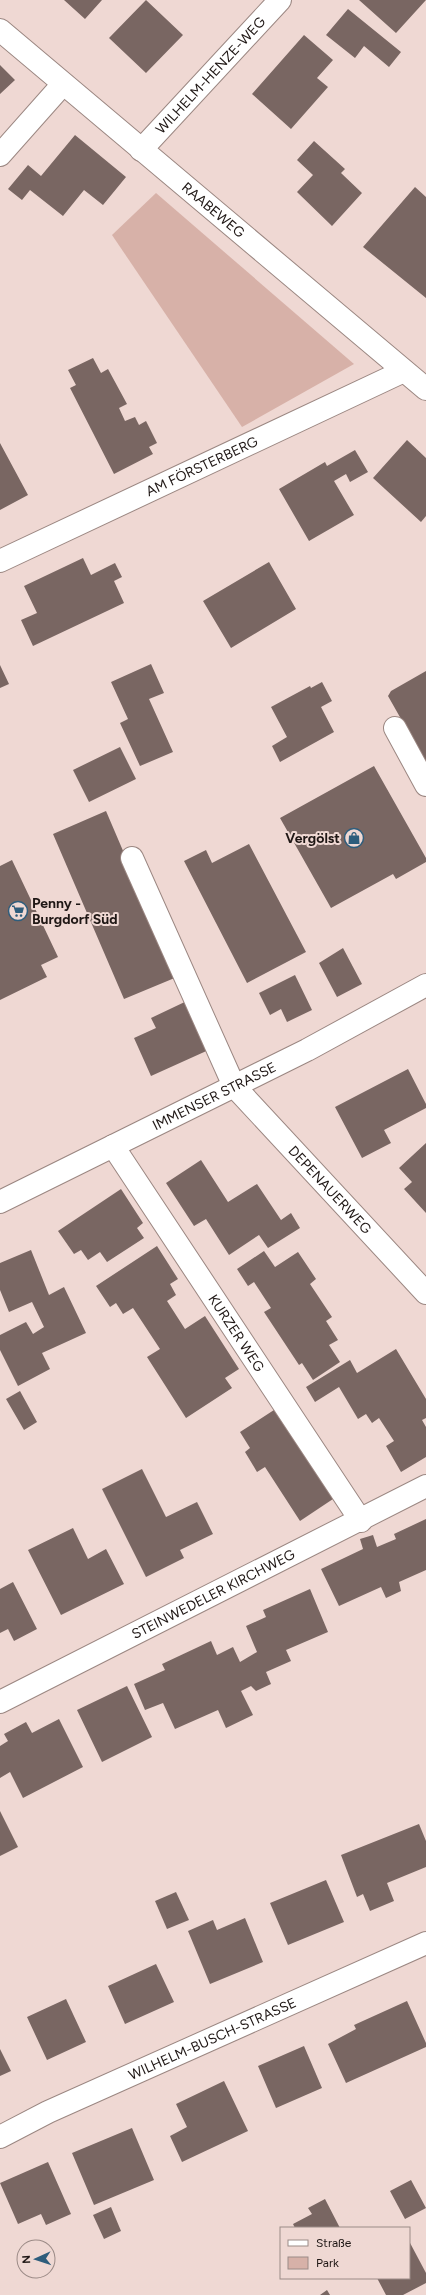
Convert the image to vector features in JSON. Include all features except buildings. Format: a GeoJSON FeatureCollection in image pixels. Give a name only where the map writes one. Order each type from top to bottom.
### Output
{"type":"FeatureCollection","features":[{"type":"Feature","properties":{"kind":"street","name":"WILHELM-HENZE-WEG"},"geometry":{"type":"LineString","coordinates":[[141,150],[280,0]]}},
{"type":"Feature","properties":{"kind":"street","name":"RAABEWEG"},"geometry":{"type":"LineString","coordinates":[[0,30],[426,389]]}},
{"type":"Feature","properties":{"kind":"street"},"geometry":{"type":"LineString","coordinates":[[0,156],[63,84]]}},
{"type":"Feature","properties":{"kind":"street","name":"AM FÖRSTERBERG"},"geometry":{"type":"LineString","coordinates":[[0,561],[404,371]]}},
{"type":"Feature","properties":{"kind":"street"},"geometry":{"type":"LineString","coordinates":[[395,728],[426,786]]}},
{"type":"Feature","properties":{"kind":"street","name":"DEPENAUERWEG"},"geometry":{"type":"LineString","coordinates":[[132,858],[234,1086],[426,1293]]}},
{"type":"Feature","properties":{"kind":"street","name":"IMMENSER STRASSE"},"geometry":{"type":"LineString","coordinates":[[0,1202],[307,1050],[426,984]]}},
{"type":"Feature","properties":{"kind":"street","name":"KURZER WEG"},"geometry":{"type":"LineString","coordinates":[[113,1146],[361,1521]]}},
{"type":"Feature","properties":{"kind":"street","name":"STEINWEDELER KIRCHWEG"},"geometry":{"type":"LineString","coordinates":[[0,1702],[361,1521],[426,1486]]}},
{"type":"Feature","properties":{"kind":"street","name":"WILHELM-BUSCH-STRASSE"},"geometry":{"type":"LineString","coordinates":[[0,2137],[56,2109],[426,1943]]}},
{"type":"Feature","properties":{"kind":"green space"},"geometry":{"type":"Polygon","coordinates":[[[156,193],[354,364],[242,427],[112,235],[156,193]]]}},
{"type":"Feature","properties":{"kind":"place","name":"Vergölst"},"geometry":{"type":"Point","coordinates":[354,838]}},
{"type":"Feature","properties":{"kind":"place","name":"Penny - Burgdorf Süd"},"geometry":{"type":"Point","coordinates":[18,911]}}]}
